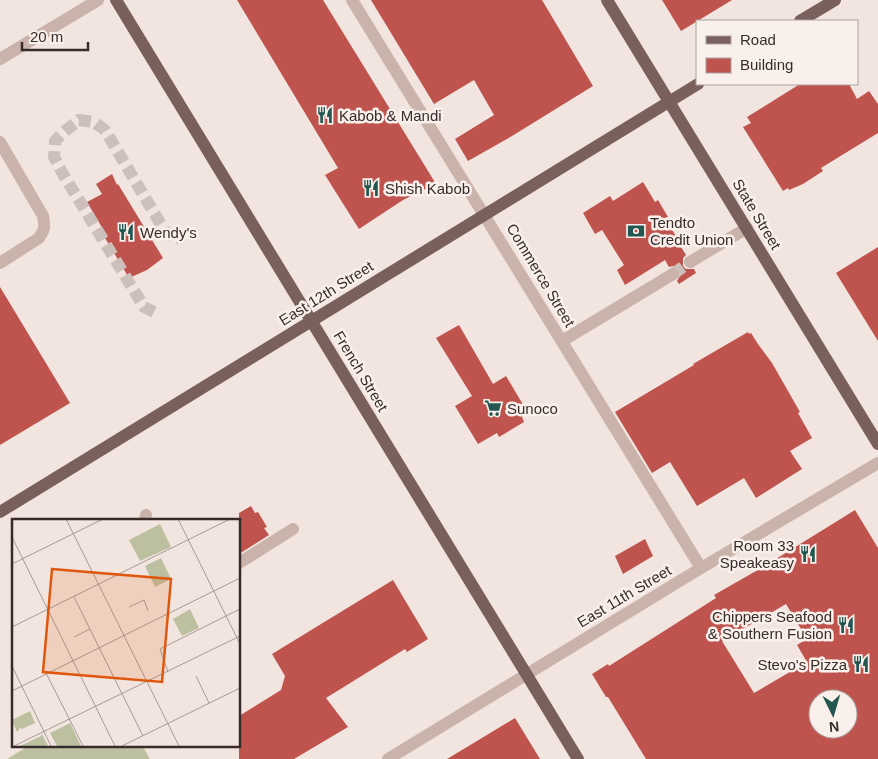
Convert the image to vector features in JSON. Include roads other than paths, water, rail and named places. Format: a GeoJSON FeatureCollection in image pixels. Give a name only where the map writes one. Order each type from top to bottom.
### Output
{"type":"FeatureCollection","features":[{"type":"Feature","properties":{"kind":"main road","name":"French Street"},"geometry":{"type":"LineString","coordinates":[[116,0],[578,759]]}},
{"type":"Feature","properties":{"kind":"main road","name":"State Street"},"geometry":{"type":"LineString","coordinates":[[608,0],[878,444]]}},
{"type":"Feature","properties":{"kind":"main road"},"geometry":{"type":"LineString","coordinates":[[802,20],[835,0]]}},
{"type":"Feature","properties":{"kind":"main road","name":"East 12th Street"},"geometry":{"type":"LineString","coordinates":[[0,512],[696,85]]}},
{"type":"Feature","properties":{"kind":"street"},"geometry":{"type":"LineString","coordinates":[[0,59],[98,0]]}},
{"type":"Feature","properties":{"kind":"street","name":"Commerce Street"},"geometry":{"type":"LineString","coordinates":[[352,0],[701,568]]}},
{"type":"Feature","properties":{"kind":"street"},"geometry":{"type":"LineString","coordinates":[[0,142],[43,216],[45,226],[39,238],[0,263]]}},
{"type":"Feature","properties":{"kind":"street"},"geometry":{"type":"LineString","coordinates":[[690,262],[746,228]]}},
{"type":"Feature","properties":{"kind":"street"},"geometry":{"type":"LineString","coordinates":[[562,341],[673,274]]}},
{"type":"Feature","properties":{"kind":"street","name":"East 11th Street"},"geometry":{"type":"LineString","coordinates":[[388,759],[701,568],[878,463]]}},
{"type":"Feature","properties":{"kind":"street"},"geometry":{"type":"LineString","coordinates":[[240,562],[293,530]]}},
{"type":"Feature","properties":{"kind":"tunnel"},"geometry":{"type":"LineString","coordinates":[[154,312],[144,307],[63,174],[54,157],[55,141],[79,120],[94,122],[105,130],[166,233],[180,239]]}},
{"type":"Feature","properties":{"kind":"tunnel"},"geometry":{"type":"LineString","coordinates":[[673,274],[690,262]]}},
{"type":"Feature","properties":{"kind":"place","name":"Kabob & Mandi"},"geometry":{"type":"Point","coordinates":[325,115]}},
{"type":"Feature","properties":{"kind":"place","name":"Shish Kabob"},"geometry":{"type":"Point","coordinates":[371,188]}},
{"type":"Feature","properties":{"kind":"place","name":"Tendto Credit Union"},"geometry":{"type":"Point","coordinates":[636,231]}},
{"type":"Feature","properties":{"kind":"place","name":"Wendy's"},"geometry":{"type":"Point","coordinates":[126,232]}},
{"type":"Feature","properties":{"kind":"place","name":"Sunoco"},"geometry":{"type":"Point","coordinates":[493,408]}},
{"type":"Feature","properties":{"kind":"place","name":"Room 33 Speakeasy"},"geometry":{"type":"Point","coordinates":[808,554]}},
{"type":"Feature","properties":{"kind":"place","name":"Chippers Seafood & Southern Fusion"},"geometry":{"type":"Point","coordinates":[846,625]}},
{"type":"Feature","properties":{"kind":"place","name":"Stevo's Pizza"},"geometry":{"type":"Point","coordinates":[861,664]}}]}
